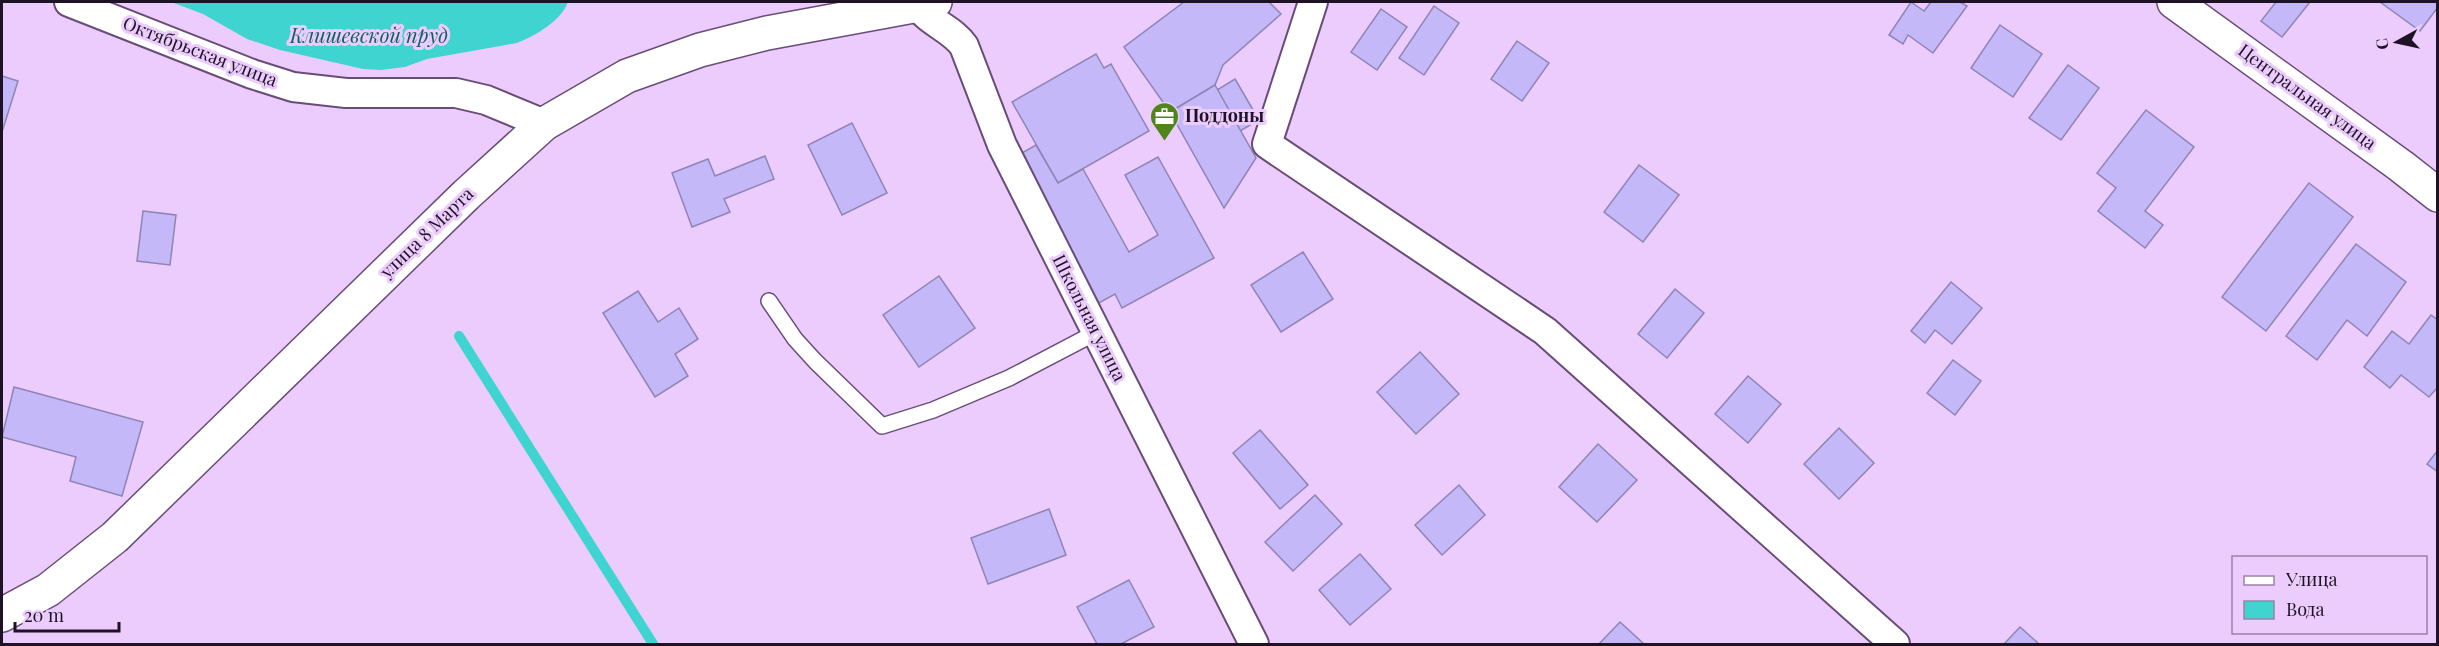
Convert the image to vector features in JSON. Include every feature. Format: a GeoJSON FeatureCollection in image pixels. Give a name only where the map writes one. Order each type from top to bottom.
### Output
{"type":"FeatureCollection","features":[{"type":"Feature","properties":{"kind":"main road","name":"Центральная улица"},"geometry":{"type":"LineString","coordinates":[[2174,2],[2438,195]]}},
{"type":"Feature","properties":{"kind":"main road","name":"улица 8 Марта"},"geometry":{"type":"LineString","coordinates":[[2,615],[48,590],[115,537],[429,231],[544,124],[627,76],[700,50],[830,16],[923,3]]}},
{"type":"Feature","properties":{"kind":"street","name":"Октябрьская улица"},"geometry":{"type":"LineString","coordinates":[[69,2],[252,74],[293,87],[346,93],[456,93],[486,100],[544,124]]}},
{"type":"Feature","properties":{"kind":"street"},"geometry":{"type":"LineString","coordinates":[[1313,2],[1266,144],[1545,331],[1895,645]]}},
{"type":"Feature","properties":{"kind":"street","name":"Школьная улица"},"geometry":{"type":"LineString","coordinates":[[923,3],[932,21],[953,32],[964,46],[1002,146],[1254,645]]}},
{"type":"Feature","properties":{"kind":"lane"},"geometry":{"type":"LineString","coordinates":[[769,301],[815,361],[882,426],[933,410],[1010,378],[1097,332]]}},
{"type":"Feature","properties":{"kind":"water","name":"Клишевской пруд"},"geometry":{"type":"Polygon","coordinates":[[[171,2],[568,2],[554,21],[517,43],[427,59],[405,67],[381,70],[363,69],[280,50],[247,39],[203,14],[171,2]]]}},
{"type":"Feature","properties":{"kind":"building"},"geometry":{"type":"Polygon","coordinates":[[[1184,2],[1269,2],[1281,14],[1223,65],[1215,85],[1170,112],[1124,47],[1184,2]]]}},
{"type":"Feature","properties":{"kind":"building"},"geometry":{"type":"Polygon","coordinates":[[[1911,2],[1924,11],[1931,2],[1960,2],[1967,6],[1933,53],[1908,35],[1903,44],[1889,35],[1911,2]]]}},
{"type":"Feature","properties":{"kind":"building"},"geometry":{"type":"Polygon","coordinates":[[[2276,2],[2310,2],[2282,37],[2261,21],[2276,2]]]}},
{"type":"Feature","properties":{"kind":"building"},"geometry":{"type":"Polygon","coordinates":[[[2380,2],[2438,2],[2438,7],[2420,31],[2380,2]]]}},
{"type":"Feature","properties":{"kind":"building"},"geometry":{"type":"Polygon","coordinates":[[[1434,6],[1459,23],[1424,75],[1399,58],[1434,6]]]}},
{"type":"Feature","properties":{"kind":"building"},"geometry":{"type":"Polygon","coordinates":[[[1381,9],[1407,27],[1377,70],[1351,52],[1381,9]]]}},
{"type":"Feature","properties":{"kind":"building"},"geometry":{"type":"Polygon","coordinates":[[[2000,25],[2042,54],[2013,97],[1971,68],[2000,25]]]}},
{"type":"Feature","properties":{"kind":"building"},"geometry":{"type":"Polygon","coordinates":[[[1517,41],[1549,63],[1522,101],[1491,79],[1517,41]]]}},
{"type":"Feature","properties":{"kind":"building"},"geometry":{"type":"Polygon","coordinates":[[[1096,54],[1104,68],[1111,64],[1149,131],[1058,183],[1012,102],[1096,54]]]}},
{"type":"Feature","properties":{"kind":"building"},"geometry":{"type":"Polygon","coordinates":[[[2068,65],[2099,88],[2061,140],[2029,118],[2068,65]]]}},
{"type":"Feature","properties":{"kind":"building"},"geometry":{"type":"Polygon","coordinates":[[[2,76],[18,81],[2,132],[2,76]]]}},
{"type":"Feature","properties":{"kind":"building"},"geometry":{"type":"Polygon","coordinates":[[[1235,79],[1259,120],[1240,131],[1217,90],[1235,79]]]}},
{"type":"Feature","properties":{"kind":"building"},"geometry":{"type":"Polygon","coordinates":[[[1215,85],[1256,158],[1224,208],[1170,112],[1215,85]]]}},
{"type":"Feature","properties":{"kind":"building"},"geometry":{"type":"Polygon","coordinates":[[[2146,110],[2194,147],[2145,211],[2163,225],[2145,248],[2098,211],[2116,188],[2097,173],[2146,110]]]}},
{"type":"Feature","properties":{"kind":"building"},"geometry":{"type":"Polygon","coordinates":[[[852,123],[887,193],[842,215],[808,145],[852,123]]]}},
{"type":"Feature","properties":{"kind":"building"},"geometry":{"type":"Polygon","coordinates":[[[1036,145],[1058,183],[1083,169],[1129,252],[1158,235],[1125,175],[1158,157],[1214,258],[1122,308],[1115,294],[1097,304],[1015,157],[1036,145]]]}},
{"type":"Feature","properties":{"kind":"building"},"geometry":{"type":"Polygon","coordinates":[[[765,156],[774,179],[724,199],[730,212],[692,227],[672,173],[708,159],[715,176],[765,156]]]}},
{"type":"Feature","properties":{"kind":"building"},"geometry":{"type":"Polygon","coordinates":[[[1639,165],[1679,195],[1643,242],[1604,212],[1639,165]]]}},
{"type":"Feature","properties":{"kind":"building"},"geometry":{"type":"Polygon","coordinates":[[[2309,183],[2353,217],[2266,331],[2222,297],[2309,183]]]}},
{"type":"Feature","properties":{"kind":"building"},"geometry":{"type":"Polygon","coordinates":[[[143,211],[176,215],[170,265],[137,261],[143,211]]]}},
{"type":"Feature","properties":{"kind":"building"},"geometry":{"type":"Polygon","coordinates":[[[2356,244],[2406,282],[2367,336],[2347,320],[2317,360],[2286,336],[2356,244]]]}},
{"type":"Feature","properties":{"kind":"building"},"geometry":{"type":"Polygon","coordinates":[[[1303,252],[1333,299],[1281,332],[1251,285],[1303,252]]]}},
{"type":"Feature","properties":{"kind":"building"},"geometry":{"type":"Polygon","coordinates":[[[939,276],[975,328],[919,367],[883,315],[939,276]]]}},
{"type":"Feature","properties":{"kind":"building"},"geometry":{"type":"Polygon","coordinates":[[[1951,282],[1982,308],[1952,344],[1935,330],[1925,343],[1911,331],[1951,282]]]}},
{"type":"Feature","properties":{"kind":"building"},"geometry":{"type":"Polygon","coordinates":[[[1675,289],[1704,313],[1667,358],[1638,334],[1675,289]]]}},
{"type":"Feature","properties":{"kind":"building"},"geometry":{"type":"Polygon","coordinates":[[[638,291],[658,322],[679,308],[698,339],[675,354],[688,376],[655,397],[603,313],[638,291]]]}},
{"type":"Feature","properties":{"kind":"building"},"geometry":{"type":"Polygon","coordinates":[[[2431,315],[2438,320],[2438,387],[2429,397],[2401,375],[2390,388],[2364,367],[2392,331],[2409,344],[2431,315]]]}},
{"type":"Feature","properties":{"kind":"building"},"geometry":{"type":"Polygon","coordinates":[[[1420,352],[1459,394],[1416,434],[1377,392],[1420,352]]]}},
{"type":"Feature","properties":{"kind":"building"},"geometry":{"type":"Polygon","coordinates":[[[1953,360],[1981,381],[1955,415],[1927,393],[1953,360]]]}},
{"type":"Feature","properties":{"kind":"building"},"geometry":{"type":"Polygon","coordinates":[[[1748,376],[1781,404],[1748,443],[1715,414],[1748,376]]]}},
{"type":"Feature","properties":{"kind":"building"},"geometry":{"type":"Polygon","coordinates":[[[14,387],[143,422],[122,496],[70,481],[76,457],[2,437],[14,387]]]}},
{"type":"Feature","properties":{"kind":"building"},"geometry":{"type":"Polygon","coordinates":[[[1839,428],[1874,463],[1839,499],[1804,464],[1839,428]]]}},
{"type":"Feature","properties":{"kind":"building"},"geometry":{"type":"Polygon","coordinates":[[[1260,430],[1308,485],[1280,509],[1233,453],[1260,430]]]}},
{"type":"Feature","properties":{"kind":"building"},"geometry":{"type":"Polygon","coordinates":[[[1598,444],[1637,480],[1597,522],[1559,487],[1598,444]]]}},
{"type":"Feature","properties":{"kind":"building"},"geometry":{"type":"Polygon","coordinates":[[[2438,450],[2438,472],[2427,464],[2438,450]]]}},
{"type":"Feature","properties":{"kind":"building"},"geometry":{"type":"Polygon","coordinates":[[[1459,485],[1485,515],[1442,555],[1415,525],[1459,485]]]}},
{"type":"Feature","properties":{"kind":"building"},"geometry":{"type":"Polygon","coordinates":[[[1315,495],[1342,524],[1293,571],[1265,542],[1315,495]]]}},
{"type":"Feature","properties":{"kind":"building"},"geometry":{"type":"Polygon","coordinates":[[[1049,509],[1066,555],[988,584],[971,538],[1049,509]]]}},
{"type":"Feature","properties":{"kind":"building"},"geometry":{"type":"Polygon","coordinates":[[[1360,554],[1391,589],[1350,625],[1319,590],[1360,554]]]}},
{"type":"Feature","properties":{"kind":"building"},"geometry":{"type":"Polygon","coordinates":[[[1129,580],[1154,627],[1121,644],[1097,644],[1077,607],[1129,580]]]}},
{"type":"Feature","properties":{"kind":"building"},"geometry":{"type":"Polygon","coordinates":[[[1620,622],[1644,644],[1599,644],[1620,622]]]}},
{"type":"Feature","properties":{"kind":"building"},"geometry":{"type":"Polygon","coordinates":[[[2020,627],[2039,644],[2004,644],[2020,627]]]}},
{"type":"Feature","properties":{"kind":"waterway"},"geometry":{"type":"LineString","coordinates":[[459,336],[653,644]]}},
{"type":"Feature","properties":{"kind":"place","name":"Поддоны"},"geometry":{"type":"Point","coordinates":[1164,142]}}]}
